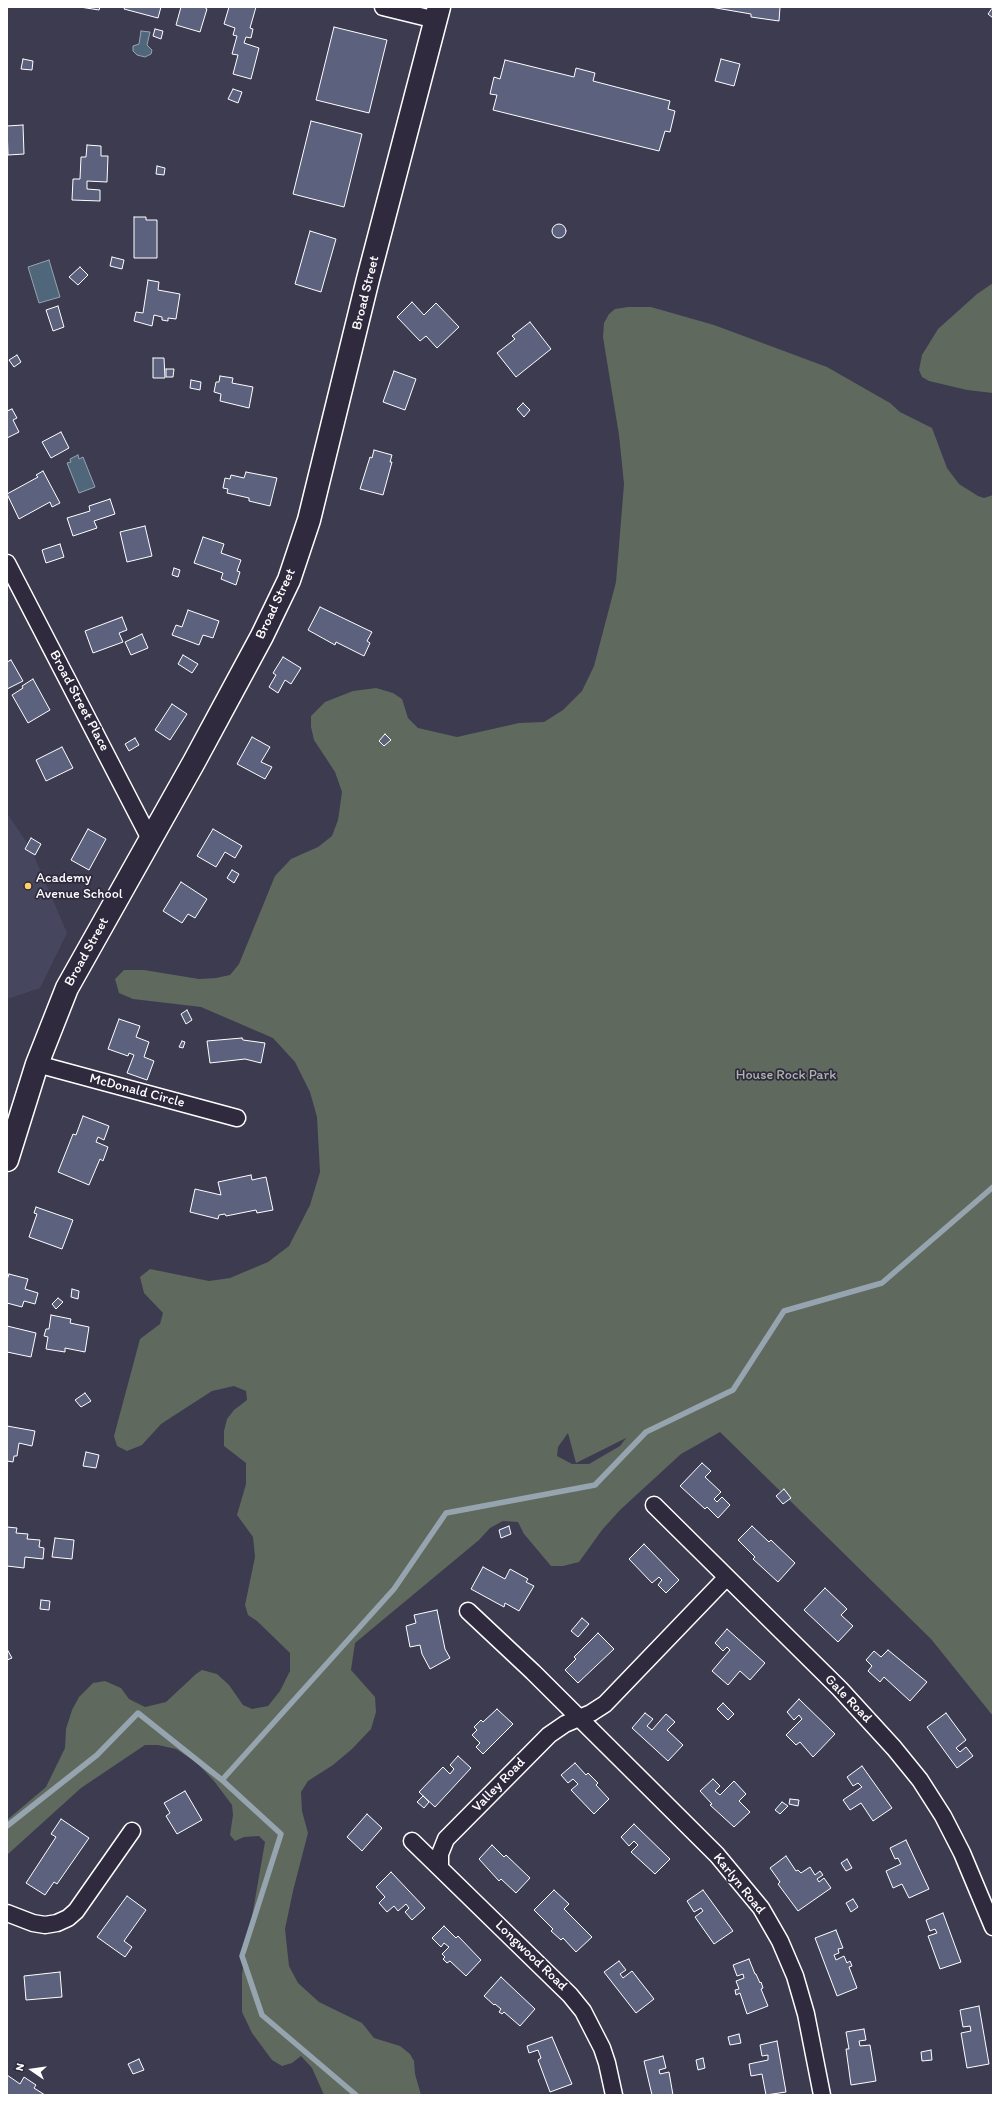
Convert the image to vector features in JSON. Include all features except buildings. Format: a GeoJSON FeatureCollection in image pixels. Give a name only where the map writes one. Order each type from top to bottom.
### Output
{"type":"FeatureCollection","features":[{"type":"Feature","properties":{"kind":"main road","name":"Broad Street"},"geometry":{"type":"LineString","coordinates":[[7,1160],[37,1064],[67,988],[262,636],[276,608],[298,553],[318,486],[368,279],[438,14]]}},
{"type":"Feature","properties":{"kind":"street"},"geometry":{"type":"LineString","coordinates":[[383,7],[438,14]]}},
{"type":"Feature","properties":{"kind":"street","name":"Broad Street Place"},"geometry":{"type":"LineString","coordinates":[[7,563],[150,839]]}},
{"type":"Feature","properties":{"kind":"street","name":"McDonald Circle"},"geometry":{"type":"LineString","coordinates":[[37,1064],[237,1118]]}},
{"type":"Feature","properties":{"kind":"street","name":"Gale Road"},"geometry":{"type":"LineString","coordinates":[[654,1505],[726,1578],[840,1689],[894,1748],[920,1780],[943,1816],[962,1853],[993,1927]]}},
{"type":"Feature","properties":{"kind":"street","name":"Valley Road"},"geometry":{"type":"LineString","coordinates":[[440,1867],[440,1854],[446,1840],[549,1735],[578,1717],[591,1713],[605,1704],[726,1578]]}},
{"type":"Feature","properties":{"kind":"street"},"geometry":{"type":"LineString","coordinates":[[468,1611],[578,1717]]}},
{"type":"Feature","properties":{"kind":"street","name":"Karlyn Road"},"geometry":{"type":"LineString","coordinates":[[578,1717],[717,1855],[761,1908],[780,1941],[795,1976],[806,2014],[822,2095]]}},
{"type":"Feature","properties":{"kind":"street"},"geometry":{"type":"LineString","coordinates":[[7,1914],[33,1923],[45,1925],[57,1923],[68,1918],[76,1911],[132,1831]]}},
{"type":"Feature","properties":{"kind":"street","name":"Longwood Road"},"geometry":{"type":"LineString","coordinates":[[412,1841],[570,1995],[583,2011],[595,2031],[606,2058],[614,2095]]}},
{"type":"Feature","properties":{"kind":"shaded area"},"geometry":{"type":"Polygon","coordinates":[[[141,31],[150,32],[147,45],[152,50],[151,54],[145,57],[137,55],[133,51],[133,46],[139,44],[141,31]]]}},
{"type":"Feature","properties":{"kind":"shaded area"},"geometry":{"type":"Polygon","coordinates":[[[49,260],[60,297],[39,303],[28,267],[49,260]]]}},
{"type":"Feature","properties":{"kind":"shaded area"},"geometry":{"type":"Polygon","coordinates":[[[78,455],[79,459],[83,457],[95,487],[79,493],[67,463],[71,462],[70,459],[78,455]]]}},
{"type":"Feature","properties":{"kind":"shaded area","name":"Academy Avenue School"},"geometry":{"type":"Polygon","coordinates":[[[7,813],[31,849],[67,933],[40,988],[7,999],[7,813]]]}},
{"type":"Feature","properties":{"kind":"green space"},"geometry":{"type":"Polygon","coordinates":[[[993,283],[993,393],[967,390],[929,381],[922,377],[919,370],[922,355],[938,329],[977,294],[993,283]]]}},
{"type":"Feature","properties":{"kind":"green space","name":"House Rock Park"},"geometry":{"type":"Polygon","coordinates":[[[628,307],[651,307],[714,325],[827,367],[890,403],[900,412],[932,428],[947,468],[959,484],[984,498],[993,495],[993,1716],[931,1639],[720,1432],[681,1454],[620,1510],[602,1530],[579,1562],[563,1566],[551,1566],[524,1534],[518,1522],[503,1521],[490,1528],[479,1540],[355,1643],[351,1670],[375,1697],[376,1712],[371,1729],[352,1749],[333,1765],[308,1781],[301,1792],[302,1811],[308,1833],[285,1929],[289,1966],[298,1983],[319,2002],[362,2023],[374,2038],[400,2046],[410,2054],[414,2061],[415,2074],[421,2095],[324,2095],[312,2068],[301,2056],[292,2063],[282,2066],[272,2060],[252,2033],[242,2012],[242,1974],[265,1842],[259,1836],[244,1837],[235,1841],[230,1835],[233,1815],[232,1805],[214,1781],[196,1762],[176,1749],[158,1745],[145,1745],[81,1788],[7,1855],[7,1820],[46,1787],[65,1748],[66,1729],[72,1710],[79,1697],[93,1683],[105,1681],[121,1688],[129,1699],[145,1707],[166,1702],[202,1670],[217,1674],[229,1685],[243,1705],[252,1709],[268,1706],[280,1691],[290,1671],[290,1653],[257,1621],[248,1615],[245,1605],[255,1557],[253,1537],[237,1515],[246,1484],[246,1463],[224,1446],[224,1431],[227,1419],[234,1410],[247,1400],[246,1391],[234,1386],[212,1391],[161,1424],[142,1445],[127,1451],[117,1446],[114,1436],[140,1339],[160,1324],[163,1313],[144,1293],[140,1277],[150,1269],[209,1281],[230,1278],[268,1262],[289,1246],[310,1205],[320,1172],[317,1117],[310,1092],[295,1062],[273,1038],[201,1007],[133,999],[119,993],[115,979],[124,970],[144,970],[199,979],[216,978],[230,975],[239,964],[275,876],[291,859],[318,847],[332,836],[338,820],[342,792],[335,772],[314,740],[311,727],[311,716],[325,702],[353,691],[376,688],[393,693],[402,699],[408,718],[418,728],[457,737],[519,723],[544,722],[563,710],[582,691],[594,666],[616,582],[624,484],[619,435],[603,337],[604,323],[609,314],[615,309],[628,307]],[[568,1433],[558,1447],[557,1456],[572,1464],[589,1464],[620,1446],[626,1438],[576,1463],[568,1433]]]}},
{"type":"Feature","properties":{"kind":"waterway"},"geometry":{"type":"LineString","coordinates":[[222,1780],[394,1589],[446,1513],[595,1485],[646,1432],[733,1390],[784,1311],[882,1283],[993,1187]]}},
{"type":"Feature","properties":{"kind":"waterway"},"geometry":{"type":"LineString","coordinates":[[7,1826],[97,1755],[138,1713],[222,1780],[281,1834],[242,1956],[262,2015],[356,2095]]}},
{"type":"Feature","properties":{"kind":"place","name":"Academy Avenue School"},"geometry":{"type":"Point","coordinates":[28,886]}}]}
